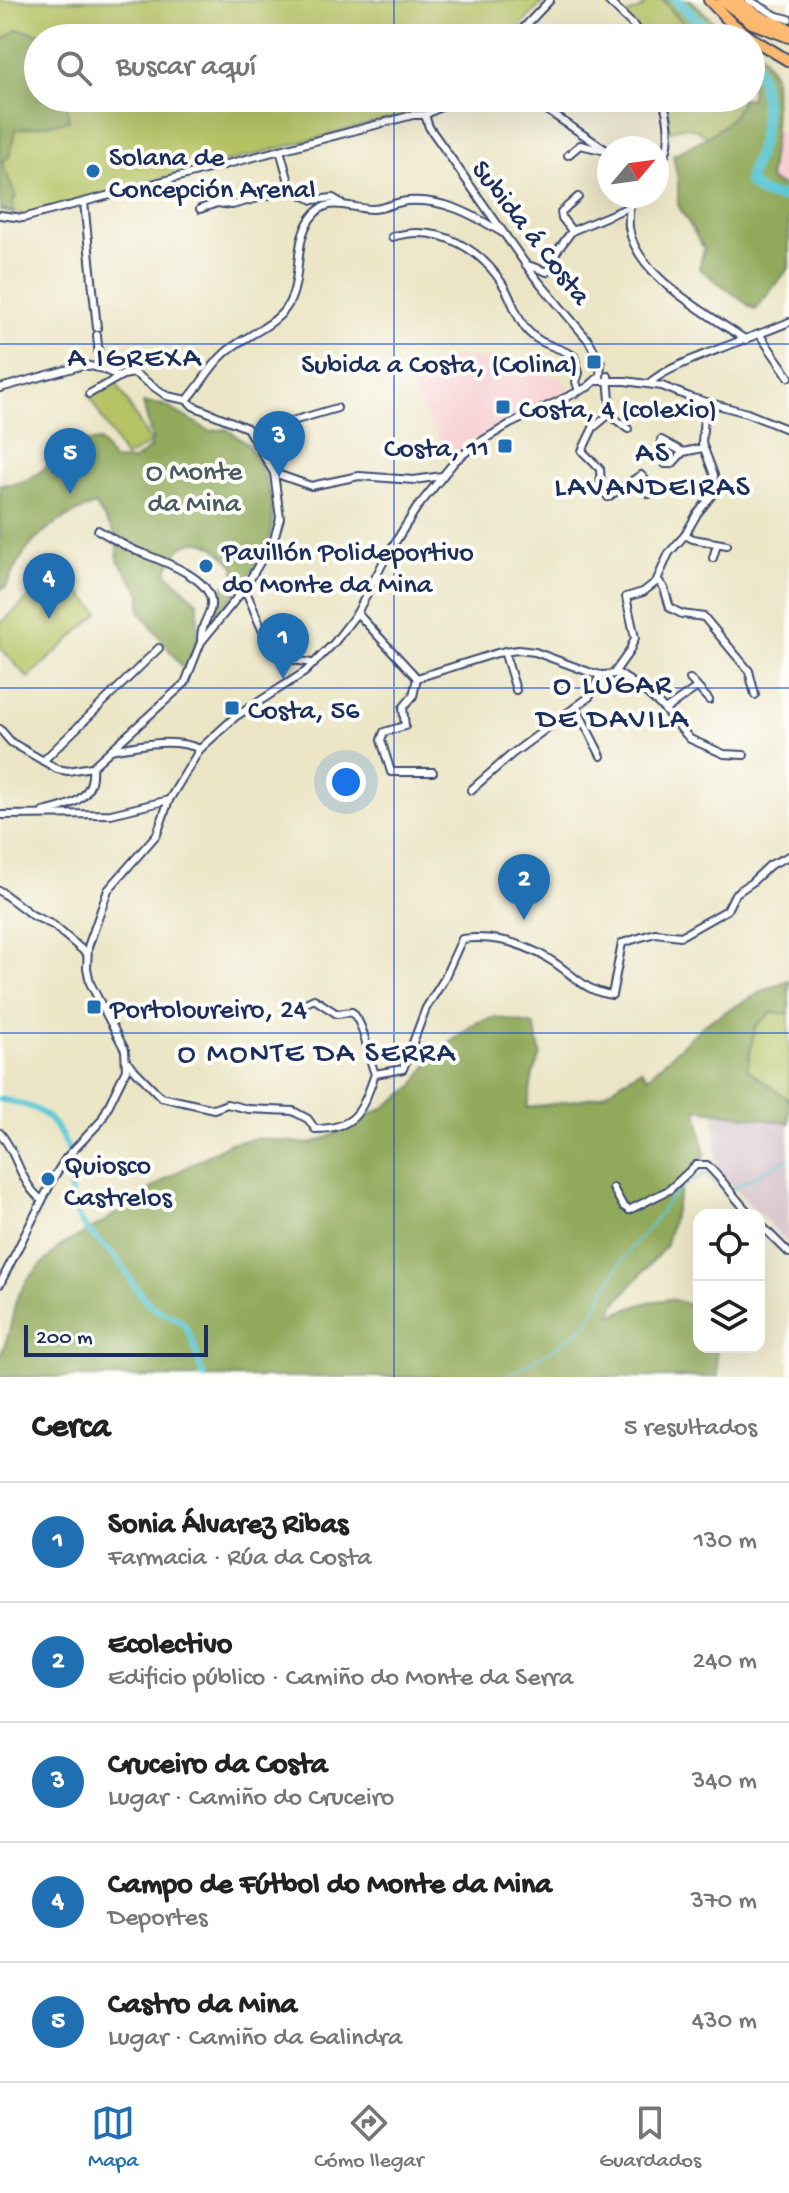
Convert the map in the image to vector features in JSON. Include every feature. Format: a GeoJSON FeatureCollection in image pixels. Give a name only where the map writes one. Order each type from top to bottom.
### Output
{"type":"FeatureCollection","features":[{"type":"Feature","properties":{"kind":"main road"},"geometry":{"type":"LineString","coordinates":[[709,0],[733,24]]}},
{"type":"Feature","properties":{"kind":"main road"},"geometry":{"type":"LineString","coordinates":[[722,0],[755,24]]}},
{"type":"Feature","properties":{"kind":"main road"},"geometry":{"type":"LineString","coordinates":[[735,0],[760,17],[789,29]]}},
{"type":"Feature","properties":{"kind":"main road"},"geometry":{"type":"LineString","coordinates":[[765,28],[789,37]]}},
{"type":"Feature","properties":{"kind":"main road"},"geometry":{"type":"LineString","coordinates":[[765,46],[789,61]]}},
{"type":"Feature","properties":{"kind":"street"},"geometry":{"type":"LineString","coordinates":[[529,24],[550,0]]}},
{"type":"Feature","properties":{"kind":"street"},"geometry":{"type":"LineString","coordinates":[[607,0],[632,24]]}},
{"type":"Feature","properties":{"kind":"street"},"geometry":{"type":"LineString","coordinates":[[749,0],[789,19]]}},
{"type":"Feature","properties":{"kind":"street"},"geometry":{"type":"LineString","coordinates":[[0,215],[23,218],[431,112]]}},
{"type":"Feature","properties":{"kind":"street"},"geometry":{"type":"LineString","coordinates":[[549,112],[597,145]]}},
{"type":"Feature","properties":{"kind":"street"},"geometry":{"type":"LineString","coordinates":[[666,112],[668,136]]}},
{"type":"Feature","properties":{"kind":"street","name":"Subida á Costa"},"geometry":{"type":"LineString","coordinates":[[425,115],[429,127],[525,264],[595,349],[601,367]]}},
{"type":"Feature","properties":{"kind":"street"},"geometry":{"type":"LineString","coordinates":[[568,155],[580,145],[597,150]]}},
{"type":"Feature","properties":{"kind":"street"},"geometry":{"type":"LineString","coordinates":[[280,150],[291,189]]}},
{"type":"Feature","properties":{"kind":"street"},"geometry":{"type":"LineString","coordinates":[[200,209],[217,203],[232,205],[291,189],[313,200],[333,198],[357,209],[378,209],[402,201],[447,205],[503,233]]}},
{"type":"Feature","properties":{"kind":"street"},"geometry":{"type":"LineString","coordinates":[[572,231],[561,212],[578,197]]}},
{"type":"Feature","properties":{"kind":"street"},"geometry":{"type":"LineString","coordinates":[[84,202],[100,368]]}},
{"type":"Feature","properties":{"kind":"street"},"geometry":{"type":"LineString","coordinates":[[187,400],[220,357],[285,309],[294,290],[309,221],[319,209],[341,203]]}},
{"type":"Feature","properties":{"kind":"street"},"geometry":{"type":"LineString","coordinates":[[525,264],[545,273],[549,271],[557,251],[572,231],[627,208]]}},
{"type":"Feature","properties":{"kind":"street"},"geometry":{"type":"LineString","coordinates":[[629,208],[629,228],[634,244],[646,263],[683,298],[746,340]]}},
{"type":"Feature","properties":{"kind":"street"},"geometry":{"type":"LineString","coordinates":[[392,237],[415,233],[438,235],[449,237],[471,251],[495,274],[525,328],[543,344],[574,356],[579,373],[576,382],[579,391]]}},
{"type":"Feature","properties":{"kind":"street"},"geometry":{"type":"LineString","coordinates":[[649,384],[670,370],[789,322]]}},
{"type":"Feature","properties":{"kind":"street"},"geometry":{"type":"LineString","coordinates":[[760,335],[789,377]]}},
{"type":"Feature","properties":{"kind":"street"},"geometry":{"type":"LineString","coordinates":[[0,388],[84,365],[121,376]]}},
{"type":"Feature","properties":{"kind":"street"},"geometry":{"type":"LineString","coordinates":[[601,367],[606,379]]}},
{"type":"Feature","properties":{"kind":"street"},"geometry":{"type":"LineString","coordinates":[[601,367],[612,410],[593,428],[582,451],[600,469],[601,486],[608,497],[641,475],[649,484],[649,494]]}},
{"type":"Feature","properties":{"kind":"street"},"geometry":{"type":"LineString","coordinates":[[89,394],[121,376],[134,373],[167,396],[187,400],[193,406],[240,424],[251,433],[274,473],[280,512],[274,539],[244,589],[201,642]]}},
{"type":"Feature","properties":{"kind":"street"},"geometry":{"type":"LineString","coordinates":[[0,1284],[2,1272],[66,1158],[105,1115],[121,1084],[127,1062],[125,1050],[92,989],[87,954],[108,890],[157,834],[169,800],[200,749],[235,717],[314,664],[334,643],[357,613],[386,557],[416,509],[442,476],[464,453],[484,439],[541,407],[606,379],[649,384],[747,413],[789,430]]}},
{"type":"Feature","properties":{"kind":"street"},"geometry":{"type":"LineString","coordinates":[[614,673],[635,638],[626,597],[643,592],[658,580],[669,553],[715,490],[714,475],[703,448],[702,414],[705,402]]}},
{"type":"Feature","properties":{"kind":"street"},"geometry":{"type":"LineString","coordinates":[[251,433],[337,408]]}},
{"type":"Feature","properties":{"kind":"street"},"geometry":{"type":"LineString","coordinates":[[610,415],[628,429]]}},
{"type":"Feature","properties":{"kind":"street"},"geometry":{"type":"LineString","coordinates":[[661,440],[683,452]]}},
{"type":"Feature","properties":{"kind":"street"},"geometry":{"type":"LineString","coordinates":[[665,464],[672,464],[683,452],[703,448]]}},
{"type":"Feature","properties":{"kind":"street"},"geometry":{"type":"LineString","coordinates":[[274,473],[311,486],[359,476],[414,480],[442,476]]}},
{"type":"Feature","properties":{"kind":"street"},"geometry":{"type":"LineString","coordinates":[[0,729],[11,742],[63,771],[92,767],[185,683],[211,605],[206,589],[175,565],[143,554],[98,530]]}},
{"type":"Feature","properties":{"kind":"street"},"geometry":{"type":"LineString","coordinates":[[685,535],[727,545]]}},
{"type":"Feature","properties":{"kind":"street"},"geometry":{"type":"LineString","coordinates":[[713,558],[717,544]]}},
{"type":"Feature","properties":{"kind":"street"},"geometry":{"type":"LineString","coordinates":[[658,580],[670,608],[682,614],[704,617],[745,666],[755,695]]}},
{"type":"Feature","properties":{"kind":"street"},"geometry":{"type":"LineString","coordinates":[[244,589],[258,625],[269,642],[286,657],[314,664]]}},
{"type":"Feature","properties":{"kind":"street"},"geometry":{"type":"LineString","coordinates":[[357,613],[417,678]]}},
{"type":"Feature","properties":{"kind":"street"},"geometry":{"type":"LineString","coordinates":[[43,761],[159,648]]}},
{"type":"Feature","properties":{"kind":"street"},"geometry":{"type":"LineString","coordinates":[[417,678],[504,651],[535,652],[601,675],[614,673],[642,689],[690,739],[724,754],[744,755]]}},
{"type":"Feature","properties":{"kind":"street"},"geometry":{"type":"LineString","coordinates":[[504,651],[516,690]]}},
{"type":"Feature","properties":{"kind":"street"},"geometry":{"type":"LineString","coordinates":[[471,790],[512,754],[592,693],[601,675]]}},
{"type":"Feature","properties":{"kind":"street"},"geometry":{"type":"LineString","coordinates":[[417,678],[413,696],[403,708],[405,726],[384,732],[381,740],[391,772],[433,772]]}},
{"type":"Feature","properties":{"kind":"street"},"geometry":{"type":"LineString","coordinates":[[690,679],[709,700]]}},
{"type":"Feature","properties":{"kind":"street"},"geometry":{"type":"LineString","coordinates":[[665,710],[696,688]]}},
{"type":"Feature","properties":{"kind":"street"},"geometry":{"type":"LineString","coordinates":[[576,707],[601,756]]}},
{"type":"Feature","properties":{"kind":"street"},"geometry":{"type":"LineString","coordinates":[[129,743],[132,729]]}},
{"type":"Feature","properties":{"kind":"street"},"geometry":{"type":"LineString","coordinates":[[119,740],[139,744],[189,745],[200,749]]}},
{"type":"Feature","properties":{"kind":"street"},"geometry":{"type":"LineString","coordinates":[[111,750],[129,743]]}},
{"type":"Feature","properties":{"kind":"street"},"geometry":{"type":"LineString","coordinates":[[32,815],[78,802],[89,788],[92,767]]}},
{"type":"Feature","properties":{"kind":"street"},"geometry":{"type":"LineString","coordinates":[[0,815],[111,814],[169,800]]}},
{"type":"Feature","properties":{"kind":"street"},"geometry":{"type":"LineString","coordinates":[[375,1074],[403,1069],[426,1008],[443,981],[462,939],[499,937],[551,960],[574,980],[609,995],[614,992],[622,943],[655,933],[676,936],[688,932],[727,910],[735,894],[770,865],[789,856]]}},
{"type":"Feature","properties":{"kind":"street"},"geometry":{"type":"LineString","coordinates":[[0,891],[32,915],[53,925],[87,954]]}},
{"type":"Feature","properties":{"kind":"street"},"geometry":{"type":"LineString","coordinates":[[127,1062],[161,1097],[214,1109],[227,1104],[248,1109],[293,1111],[308,1119],[315,1129],[336,1129],[356,1118],[375,1074],[359,1019],[352,1012],[337,1014],[314,999],[285,1013]]}},
{"type":"Feature","properties":{"kind":"street"},"geometry":{"type":"LineString","coordinates":[[0,1133],[10,1145],[30,1191],[42,1200]]}},
{"type":"Feature","properties":{"kind":"street"},"geometry":{"type":"LineString","coordinates":[[613,1188],[623,1206],[629,1210],[669,1190],[696,1165],[707,1165],[745,1209]]}},
{"type":"Feature","properties":{"kind":"street"},"geometry":{"type":"LineString","coordinates":[[765,1229],[789,1253]]}},
{"type":"Feature","properties":{"kind":"shaded area"},"geometry":{"type":"Polygon","coordinates":[[[789,130],[789,189],[769,180],[775,132],[789,130]]]}},
{"type":"Feature","properties":{"kind":"shaded area"},"geometry":{"type":"Polygon","coordinates":[[[449,357],[497,358],[515,368],[533,369],[562,379],[569,390],[527,409],[468,443],[454,455],[439,440],[412,391],[426,371],[449,357]]]}},
{"type":"Feature","properties":{"kind":"shaded area"},"geometry":{"type":"Polygon","coordinates":[[[714,1111],[789,1123],[789,1244],[765,1220],[765,1209],[754,1209],[717,1171],[714,1111]]]}},
{"type":"Feature","properties":{"kind":"green space"},"geometry":{"type":"Polygon","coordinates":[[[0,0],[545,0],[522,24],[24,24],[24,112],[412,112],[24,216],[0,211],[0,0]]]}},
{"type":"Feature","properties":{"kind":"green space"},"geometry":{"type":"Polygon","coordinates":[[[639,0],[663,0],[683,24],[633,24],[626,15],[644,7],[639,0]]]}},
{"type":"Feature","properties":{"kind":"green space"},"geometry":{"type":"Polygon","coordinates":[[[663,0],[691,0],[716,24],[683,24],[663,0]]]}},
{"type":"Feature","properties":{"kind":"green space"},"geometry":{"type":"Polygon","coordinates":[[[18,29],[24,30],[24,112],[68,112],[69,121],[15,130],[9,157],[2,161],[16,198],[13,201],[14,212],[0,209],[0,42],[18,29]]]}},
{"type":"Feature","properties":{"kind":"green space"},"geometry":{"type":"Polygon","coordinates":[[[765,60],[774,75],[775,132],[769,180],[789,189],[789,268],[755,310],[699,268],[704,249],[678,205],[678,180],[673,155],[704,139],[736,112],[765,112],[765,60]]]}},
{"type":"Feature","properties":{"kind":"green space"},"geometry":{"type":"Polygon","coordinates":[[[667,112],[738,112],[707,137],[689,127],[669,132],[667,112]]]}},
{"type":"Feature","properties":{"kind":"green space"},"geometry":{"type":"Polygon","coordinates":[[[116,382],[151,443],[125,458],[90,397],[116,382]]]}},
{"type":"Feature","properties":{"kind":"green space","name":"O Monte da Mina"},"geometry":{"type":"Polygon","coordinates":[[[143,403],[164,405],[210,431],[227,429],[246,443],[256,457],[270,497],[272,527],[265,549],[250,574],[216,616],[217,595],[234,575],[235,567],[224,555],[203,542],[188,544],[176,554],[166,572],[198,603],[197,639],[185,671],[140,611],[141,594],[118,560],[116,536],[95,505],[51,526],[30,546],[6,587],[0,589],[0,484],[24,481],[69,450],[85,443],[100,441],[113,460],[133,461],[150,448],[152,440],[143,403]]]}},
{"type":"Feature","properties":{"kind":"green space"},"geometry":{"type":"Polygon","coordinates":[[[60,570],[99,613],[28,678],[0,647],[0,624],[60,570]]]}},
{"type":"Feature","properties":{"kind":"green space"},"geometry":{"type":"Polygon","coordinates":[[[789,980],[789,1014],[772,1012],[755,1027],[747,1069],[789,1100],[789,1123],[697,1109],[705,1157],[681,1189],[665,1247],[615,1304],[612,1315],[648,1302],[671,1299],[693,1306],[693,1353],[716,1353],[718,1377],[0,1377],[0,1357],[16,1300],[28,1279],[59,1247],[104,1222],[167,1178],[230,1143],[257,1138],[309,1144],[329,1137],[385,1107],[413,1087],[434,1055],[475,1023],[496,1017],[534,1025],[541,1055],[533,1074],[527,1108],[600,1096],[641,1069],[648,1077],[707,1022],[789,980]]]}},
{"type":"Feature","properties":{"kind":"green space"},"geometry":{"type":"Polygon","coordinates":[[[772,1012],[789,1014],[789,1100],[747,1070],[755,1028],[772,1012]]]}},
{"type":"Feature","properties":{"kind":"waterway"},"geometry":{"type":"LineString","coordinates":[[676,0],[702,24]]}},
{"type":"Feature","properties":{"kind":"waterway"},"geometry":{"type":"LineString","coordinates":[[764,112],[761,143],[749,183],[763,194],[789,198]]}},
{"type":"Feature","properties":{"kind":"waterway"},"geometry":{"type":"LineString","coordinates":[[0,1099],[40,1111],[58,1130],[69,1153],[71,1193],[80,1220],[116,1258],[147,1302],[185,1326],[204,1377]]}},
{"type":"Feature","properties":{"kind":"waterway"},"geometry":{"type":"LineString","coordinates":[[506,1377],[587,1325],[607,1285],[632,1246],[682,1187],[705,1174],[726,1192],[789,1158]]}},
{"type":"Feature","properties":{"kind":"place","name":"Solana de Concepción Arenal"},"geometry":{"type":"Point","coordinates":[93,171]}},
{"type":"Feature","properties":{"kind":"place","name":"Subida a Costa, (Colina)"},"geometry":{"type":"Point","coordinates":[594,362]}},
{"type":"Feature","properties":{"kind":"place","name":"Costa, 4 (colexio)"},"geometry":{"type":"Point","coordinates":[503,407]}},
{"type":"Feature","properties":{"kind":"place","name":"Costa, 11"},"geometry":{"type":"Point","coordinates":[505,446]}},
{"type":"Feature","properties":{"kind":"place","name":"Cruceiro da Costa"},"geometry":{"type":"Point","coordinates":[279,477]}},
{"type":"Feature","properties":{"kind":"place","name":"Castro da Mina"},"geometry":{"type":"Point","coordinates":[70,494]}},
{"type":"Feature","properties":{"kind":"place","name":"Pavillón Polideportivo do Monte da Mina"},"geometry":{"type":"Point","coordinates":[206,566]}},
{"type":"Feature","properties":{"kind":"place","name":"Campo de Fútbol do Monte da Mina"},"geometry":{"type":"Point","coordinates":[49,619]}},
{"type":"Feature","properties":{"kind":"place","name":"Sonia Álvarez Ribas"},"geometry":{"type":"Point","coordinates":[283,679]}},
{"type":"Feature","properties":{"kind":"place","name":"Costa, 56"},"geometry":{"type":"Point","coordinates":[232,708]}},
{"type":"Feature","properties":{"kind":"place","name":"Ecolectivo"},"geometry":{"type":"Point","coordinates":[524,920]}},
{"type":"Feature","properties":{"kind":"place","name":"Portoloureiro, 24"},"geometry":{"type":"Point","coordinates":[94,1007]}},
{"type":"Feature","properties":{"kind":"place","name":"Quiosco Castrelos"},"geometry":{"type":"Point","coordinates":[48,1179]}},
{"type":"Feature","properties":{"kind":"district","name":"A IGREXA"},"geometry":{"type":"Point","coordinates":[135,356]}},
{"type":"Feature","properties":{"kind":"district","name":"AS LAVANDEIRAS"},"geometry":{"type":"Point","coordinates":[653,468]}},
{"type":"Feature","properties":{"kind":"district","name":"O LUGAR DE DAVILA"},"geometry":{"type":"Point","coordinates":[613,700]}},
{"type":"Feature","properties":{"kind":"district","name":"O MONTE DA SERRA"},"geometry":{"type":"Point","coordinates":[317,1051]}}]}
